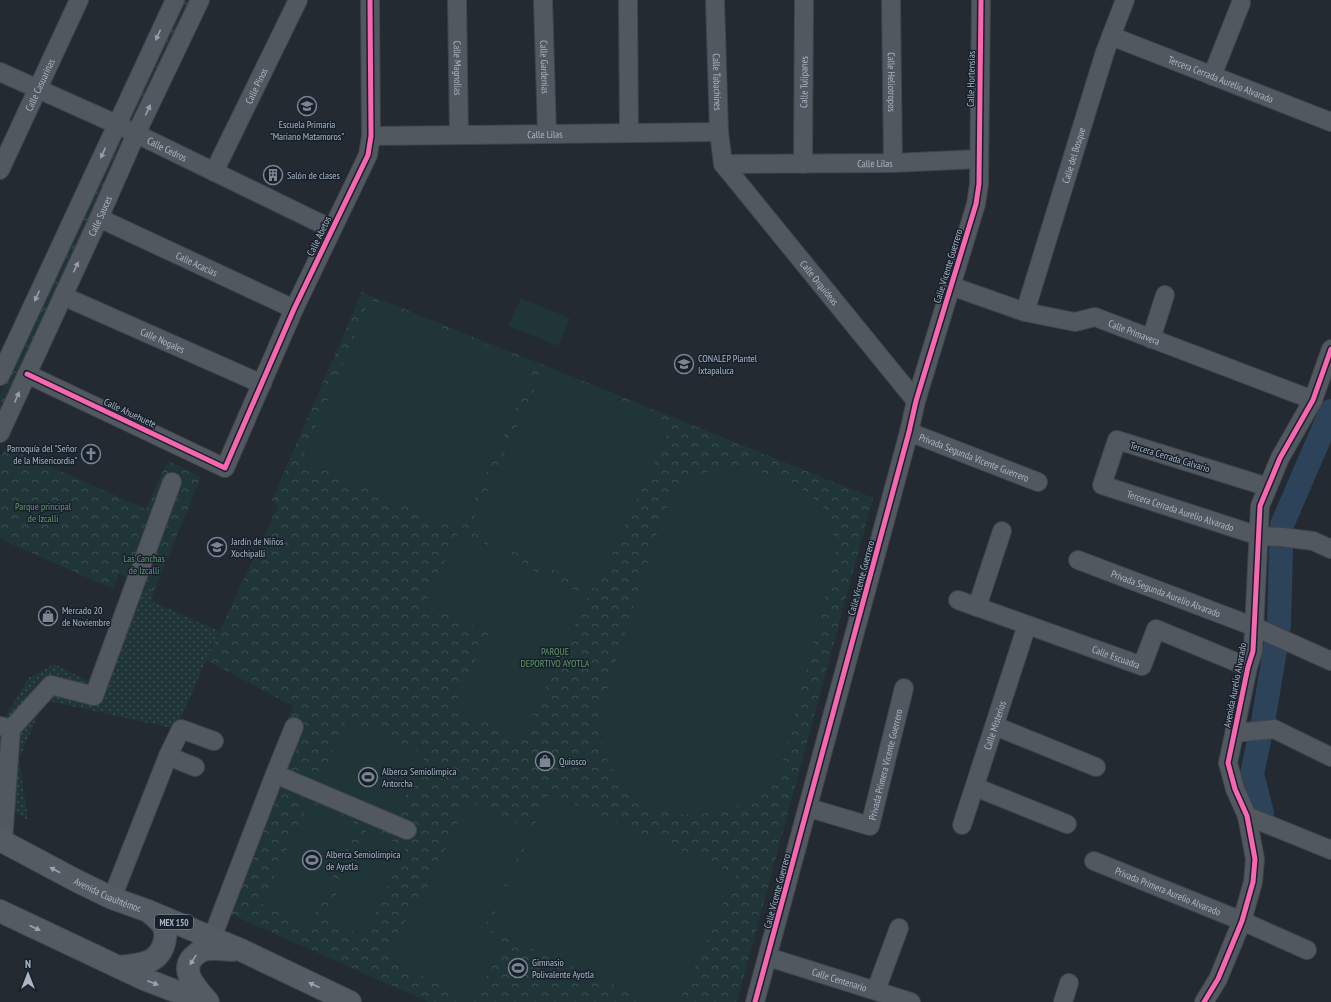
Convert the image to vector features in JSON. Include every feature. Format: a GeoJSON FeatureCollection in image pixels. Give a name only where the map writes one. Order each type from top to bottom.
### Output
{"type":"FeatureCollection","features":[{"type":"Feature","properties":{"kind":"main road","name":"Avenida Cuauhtémoc"},"geometry":{"type":"LineString","coordinates":[[1,841],[112,898],[148,911],[241,950],[350,1002]]}},
{"type":"Feature","properties":{"kind":"main road"},"geometry":{"type":"LineString","coordinates":[[0,911],[119,968],[204,1002]]}},
{"type":"Feature","properties":{"kind":"main road"},"geometry":{"type":"LineString","coordinates":[[119,968],[141,965],[156,958],[164,946],[166,936],[163,925],[148,911]]}},
{"type":"Feature","properties":{"kind":"main road"},"geometry":{"type":"LineString","coordinates":[[208,1002],[194,986],[190,977],[188,968],[190,960],[202,950],[241,950]]}},
{"type":"Feature","properties":{"kind":"street","name":"Calle Casuarinas"},"geometry":{"type":"LineString","coordinates":[[0,170],[78,0]]}},
{"type":"Feature","properties":{"kind":"street"},"geometry":{"type":"LineString","coordinates":[[0,376],[175,0]]}},
{"type":"Feature","properties":{"kind":"street","name":"Calle Sauces"},"geometry":{"type":"LineString","coordinates":[[0,433],[100,218],[136,134],[200,0]]}},
{"type":"Feature","properties":{"kind":"street","name":"Calle Pinos"},"geometry":{"type":"LineString","coordinates":[[214,172],[298,0]]}},
{"type":"Feature","properties":{"kind":"street","name":"Calle Abetos"},"geometry":{"type":"LineString","coordinates":[[225,468],[294,308],[368,155],[372,136],[370,0]]}},
{"type":"Feature","properties":{"kind":"street","name":"Calle Magnolias"},"geometry":{"type":"LineString","coordinates":[[457,0],[459,135]]}},
{"type":"Feature","properties":{"kind":"street","name":"Calle Gardenias"},"geometry":{"type":"LineString","coordinates":[[543,0],[547,134]]}},
{"type":"Feature","properties":{"kind":"street"},"geometry":{"type":"LineString","coordinates":[[628,0],[629,133]]}},
{"type":"Feature","properties":{"kind":"street","name":"Calle Tabachines"},"geometry":{"type":"LineString","coordinates":[[715,0],[719,132],[723,164]]}},
{"type":"Feature","properties":{"kind":"street","name":"Calle Tulipanes"},"geometry":{"type":"LineString","coordinates":[[803,164],[804,0]]}},
{"type":"Feature","properties":{"kind":"street","name":"Calle Heliotropos"},"geometry":{"type":"LineString","coordinates":[[891,0],[893,163]]}},
{"type":"Feature","properties":{"kind":"street","name":"Calle Hortensias"},"geometry":{"type":"LineString","coordinates":[[979,159],[981,0]]}},
{"type":"Feature","properties":{"kind":"street","name":"Calle del Bosque"},"geometry":{"type":"LineString","coordinates":[[1026,312],[1103,60],[1125,0]]}},
{"type":"Feature","properties":{"kind":"street"},"geometry":{"type":"LineString","coordinates":[[1212,76],[1241,3]]}},
{"type":"Feature","properties":{"kind":"street","name":"Tercera Cerrada Aurelio Alvarado"},"geometry":{"type":"LineString","coordinates":[[1111,36],[1331,122]]}},
{"type":"Feature","properties":{"kind":"street","name":"Calle Cedros"},"geometry":{"type":"LineString","coordinates":[[0,72],[116,124],[332,229]]}},
{"type":"Feature","properties":{"kind":"street","name":"Calle Lilas"},"geometry":{"type":"LineString","coordinates":[[372,136],[719,132]]}},
{"type":"Feature","properties":{"kind":"street","name":"Calle Lilas"},"geometry":{"type":"LineString","coordinates":[[723,164],[893,163],[979,159]]}},
{"type":"Feature","properties":{"kind":"street","name":"Calle Vicente Guerrero"},"geometry":{"type":"LineString","coordinates":[[755,1002],[809,808],[910,432],[916,401],[976,204],[979,184],[979,159]]}},
{"type":"Feature","properties":{"kind":"street","name":"Calle Orquídeas"},"geometry":{"type":"LineString","coordinates":[[723,164],[916,401]]}},
{"type":"Feature","properties":{"kind":"street","name":"Calle Acacias"},"geometry":{"type":"LineString","coordinates":[[100,218],[294,308]]}},
{"type":"Feature","properties":{"kind":"street","name":"Calle Primavera"},"geometry":{"type":"LineString","coordinates":[[951,286],[1026,312],[1075,322],[1095,317],[1314,400]]}},
{"type":"Feature","properties":{"kind":"street"},"geometry":{"type":"LineString","coordinates":[[1151,339],[1165,295]]}},
{"type":"Feature","properties":{"kind":"street","name":"Calle Nogales"},"geometry":{"type":"LineString","coordinates":[[63,296],[262,384]]}},
{"type":"Feature","properties":{"kind":"street","name":"Avenida Aurelio Alvarado"},"geometry":{"type":"LineString","coordinates":[[1204,1002],[1218,979],[1242,921],[1253,882],[1255,859],[1247,816],[1235,789],[1228,763],[1248,666],[1253,651],[1260,506],[1280,458],[1314,400],[1331,349]]}},
{"type":"Feature","properties":{"kind":"street","name":"Calle Ahuehuete"},"geometry":{"type":"LineString","coordinates":[[27,374],[225,468]]}},
{"type":"Feature","properties":{"kind":"street","name":"Privada Segunda Vicente Guerrero"},"geometry":{"type":"LineString","coordinates":[[910,432],[1038,482]]}},
{"type":"Feature","properties":{"kind":"street","name":"Tercera Cerrada Calvario"},"geometry":{"type":"LineString","coordinates":[[1102,485],[1117,440],[1268,487]]}},
{"type":"Feature","properties":{"kind":"street"},"geometry":{"type":"LineString","coordinates":[[1,841],[5,727],[51,685],[94,696],[172,482]]}},
{"type":"Feature","properties":{"kind":"street","name":"Tercera Cerrada Aurelio Alvarado"},"geometry":{"type":"LineString","coordinates":[[1102,485],[1259,536],[1313,541],[1331,549]]}},
{"type":"Feature","properties":{"kind":"street"},"geometry":{"type":"LineString","coordinates":[[977,607],[1002,531]]}},
{"type":"Feature","properties":{"kind":"street","name":"Privada Segunda Aurelio Alvarado"},"geometry":{"type":"LineString","coordinates":[[1078,560],[1254,627],[1331,661]]}},
{"type":"Feature","properties":{"kind":"street"},"geometry":{"type":"LineString","coordinates":[[958,600],[1027,625]]}},
{"type":"Feature","properties":{"kind":"street","name":"Calle Escuadra"},"geometry":{"type":"LineString","coordinates":[[1027,625],[1142,666],[1156,629],[1248,666]]}},
{"type":"Feature","properties":{"kind":"street","name":"Calle Misterios"},"geometry":{"type":"LineString","coordinates":[[962,825],[1027,625]]}},
{"type":"Feature","properties":{"kind":"street","name":"Privada Primera Vicente Guerrero"},"geometry":{"type":"LineString","coordinates":[[809,808],[870,826],[904,688]]}},
{"type":"Feature","properties":{"kind":"street"},"geometry":{"type":"LineString","coordinates":[[995,726],[1096,768]]}},
{"type":"Feature","properties":{"kind":"street"},"geometry":{"type":"LineString","coordinates":[[212,938],[294,727]]}},
{"type":"Feature","properties":{"kind":"street"},"geometry":{"type":"LineString","coordinates":[[112,898],[168,756],[181,729],[214,741]]}},
{"type":"Feature","properties":{"kind":"street"},"geometry":{"type":"LineString","coordinates":[[1235,732],[1274,729],[1331,757]]}},
{"type":"Feature","properties":{"kind":"street"},"geometry":{"type":"LineString","coordinates":[[168,756],[195,767]]}},
{"type":"Feature","properties":{"kind":"street"},"geometry":{"type":"LineString","coordinates":[[275,774],[407,830]]}},
{"type":"Feature","properties":{"kind":"street"},"geometry":{"type":"LineString","coordinates":[[975,786],[1067,824]]}},
{"type":"Feature","properties":{"kind":"street"},"geometry":{"type":"LineString","coordinates":[[1247,816],[1331,850]]}},
{"type":"Feature","properties":{"kind":"street","name":"Privada Primera Aurelio Alvarado"},"geometry":{"type":"LineString","coordinates":[[1094,861],[1242,921],[1308,950]]}},
{"type":"Feature","properties":{"kind":"street"},"geometry":{"type":"LineString","coordinates":[[876,990],[899,928]]}},
{"type":"Feature","properties":{"kind":"street","name":"Calle Centenario"},"geometry":{"type":"LineString","coordinates":[[768,957],[912,1002]]}},
{"type":"Feature","properties":{"kind":"street"},"geometry":{"type":"LineString","coordinates":[[1063,1002],[1069,983]]}},
{"type":"Feature","properties":{"kind":"green space"},"geometry":{"type":"Polygon","coordinates":[[[182,0],[193,0],[135,121],[129,121],[127,114],[182,0]]]}},
{"type":"Feature","properties":{"kind":"green space"},"geometry":{"type":"Polygon","coordinates":[[[118,139],[124,140],[125,143],[0,415],[0,394],[118,139]]]}},
{"type":"Feature","properties":{"kind":"green space","name":"PARQUE DEPORTIVO AYOTLA"},"geometry":{"type":"Polygon","coordinates":[[[362,292],[873,498],[737,1002],[428,1002],[215,907],[293,706],[206,660],[278,506],[272,500],[362,292]]]}},
{"type":"Feature","properties":{"kind":"green space"},"geometry":{"type":"Polygon","coordinates":[[[521,298],[570,318],[559,346],[508,326],[521,298]]]}},
{"type":"Feature","properties":{"kind":"green space"},"geometry":{"type":"Polygon","coordinates":[[[370,300],[536,365],[460,531],[302,460],[370,300]]]}},
{"type":"Feature","properties":{"kind":"green space"},"geometry":{"type":"Polygon","coordinates":[[[545,366],[672,424],[596,589],[469,531],[545,366]]]}},
{"type":"Feature","properties":{"kind":"green space","name":"Parque principal de Izcalli"},"geometry":{"type":"Polygon","coordinates":[[[6,447],[146,509],[168,460],[201,477],[154,591],[119,574],[113,589],[0,539],[0,459],[6,447]]]}},
{"type":"Feature","properties":{"kind":"green space"},"geometry":{"type":"Polygon","coordinates":[[[742,466],[779,478],[803,490],[823,507],[833,531],[836,556],[780,772],[765,788],[748,800],[732,808],[700,814],[677,814],[655,808],[631,793],[622,783],[606,758],[597,720],[664,512],[679,487],[706,473],[724,467],[742,466]]]}},
{"type":"Feature","properties":{"kind":"green space"},"geometry":{"type":"Polygon","coordinates":[[[459,532],[523,561],[521,565],[588,596],[522,739],[453,708],[489,633],[425,604],[459,532]]]}},
{"type":"Feature","properties":{"kind":"green space"},"geometry":{"type":"Polygon","coordinates":[[[130,579],[154,591],[151,601],[219,631],[176,729],[44,700],[19,759],[28,820],[0,803],[0,725],[29,678],[54,664],[88,681],[130,579]]]}},
{"type":"Feature","properties":{"kind":"green space","name":"Alberca Semiolìmpica Antorcha"},"geometry":{"type":"Polygon","coordinates":[[[347,719],[426,755],[387,832],[312,799],[347,719]]]}},
{"type":"Feature","properties":{"kind":"green space"},"geometry":{"type":"Polygon","coordinates":[[[549,793],[736,875],[679,1002],[653,1002],[488,929],[549,793]]]}},
{"type":"Feature","properties":{"kind":"green space"},"geometry":{"type":"Polygon","coordinates":[[[468,801],[530,829],[483,932],[503,942],[475,1001],[388,959],[415,901],[420,903],[468,801]]]}},
{"type":"Feature","properties":{"kind":"green space","name":"Alberca Semiolimpica de Ayotla"},"geometry":{"type":"Polygon","coordinates":[[[310,802],[358,825],[309,926],[261,903],[310,802]]]}},
{"type":"Feature","properties":{"kind":"green space"},"geometry":{"type":"Polygon","coordinates":[[[367,830],[406,847],[364,937],[325,919],[367,830]]]}},
{"type":"Feature","properties":{"kind":"waterway"},"geometry":{"type":"LineString","coordinates":[[1282,525],[1331,411]]}},
{"type":"Feature","properties":{"kind":"waterway"},"geometry":{"type":"LineString","coordinates":[[1279,626],[1281,550]]}},
{"type":"Feature","properties":{"kind":"waterway"},"geometry":{"type":"LineString","coordinates":[[1263,722],[1276,644]]}},
{"type":"Feature","properties":{"kind":"waterway"},"geometry":{"type":"LineString","coordinates":[[1259,741],[1252,774],[1262,813]]}},
{"type":"Feature","properties":{"kind":"cycle path"},"geometry":{"type":"LineString","coordinates":[[27,374],[225,468],[294,309],[368,155],[371,136],[370,0]]}},
{"type":"Feature","properties":{"kind":"cycle path"},"geometry":{"type":"LineString","coordinates":[[755,1002],[909,432],[916,401],[976,204],[979,184],[981,0]]}},
{"type":"Feature","properties":{"kind":"cycle path"},"geometry":{"type":"LineString","coordinates":[[1204,1002],[1218,979],[1242,921],[1253,882],[1255,859],[1247,816],[1235,789],[1228,763],[1248,667],[1253,651],[1260,506],[1280,458],[1313,400],[1331,349]]}},
{"type":"Feature","properties":{"kind":"place","name":"Escuela Primaria \"Mariano Matamoros\""},"geometry":{"type":"Point","coordinates":[307,106]}},
{"type":"Feature","properties":{"kind":"place","name":"Salón de clases"},"geometry":{"type":"Point","coordinates":[273,175]}},
{"type":"Feature","properties":{"kind":"place","name":"CONALEP Plantel Ixtapaluca"},"geometry":{"type":"Point","coordinates":[684,364]}},
{"type":"Feature","properties":{"kind":"place","name":"Parroquía del \"Señor de la Misericordia\""},"geometry":{"type":"Point","coordinates":[91,454]}},
{"type":"Feature","properties":{"kind":"place","name":"Jardín de Niños Xochipalli"},"geometry":{"type":"Point","coordinates":[217,547]}},
{"type":"Feature","properties":{"kind":"place","name":"Mercado 20 de Noviembre"},"geometry":{"type":"Point","coordinates":[48,616]}},
{"type":"Feature","properties":{"kind":"place","name":"Quiosco"},"geometry":{"type":"Point","coordinates":[545,761]}},
{"type":"Feature","properties":{"kind":"place","name":"Alberca Semiolìmpica Antorcha"},"geometry":{"type":"Point","coordinates":[368,777]}},
{"type":"Feature","properties":{"kind":"place","name":"Alberca Semiolimpica de Ayotla"},"geometry":{"type":"Point","coordinates":[312,860]}},
{"type":"Feature","properties":{"kind":"place","name":"Gimnasio Polivalente Ayotla"},"geometry":{"type":"Point","coordinates":[518,968]}},
{"type":"Feature","properties":{"kind":"park label","name":"Las Canchas de Izcalli"},"geometry":{"type":"Point","coordinates":[144,564]}}]}
